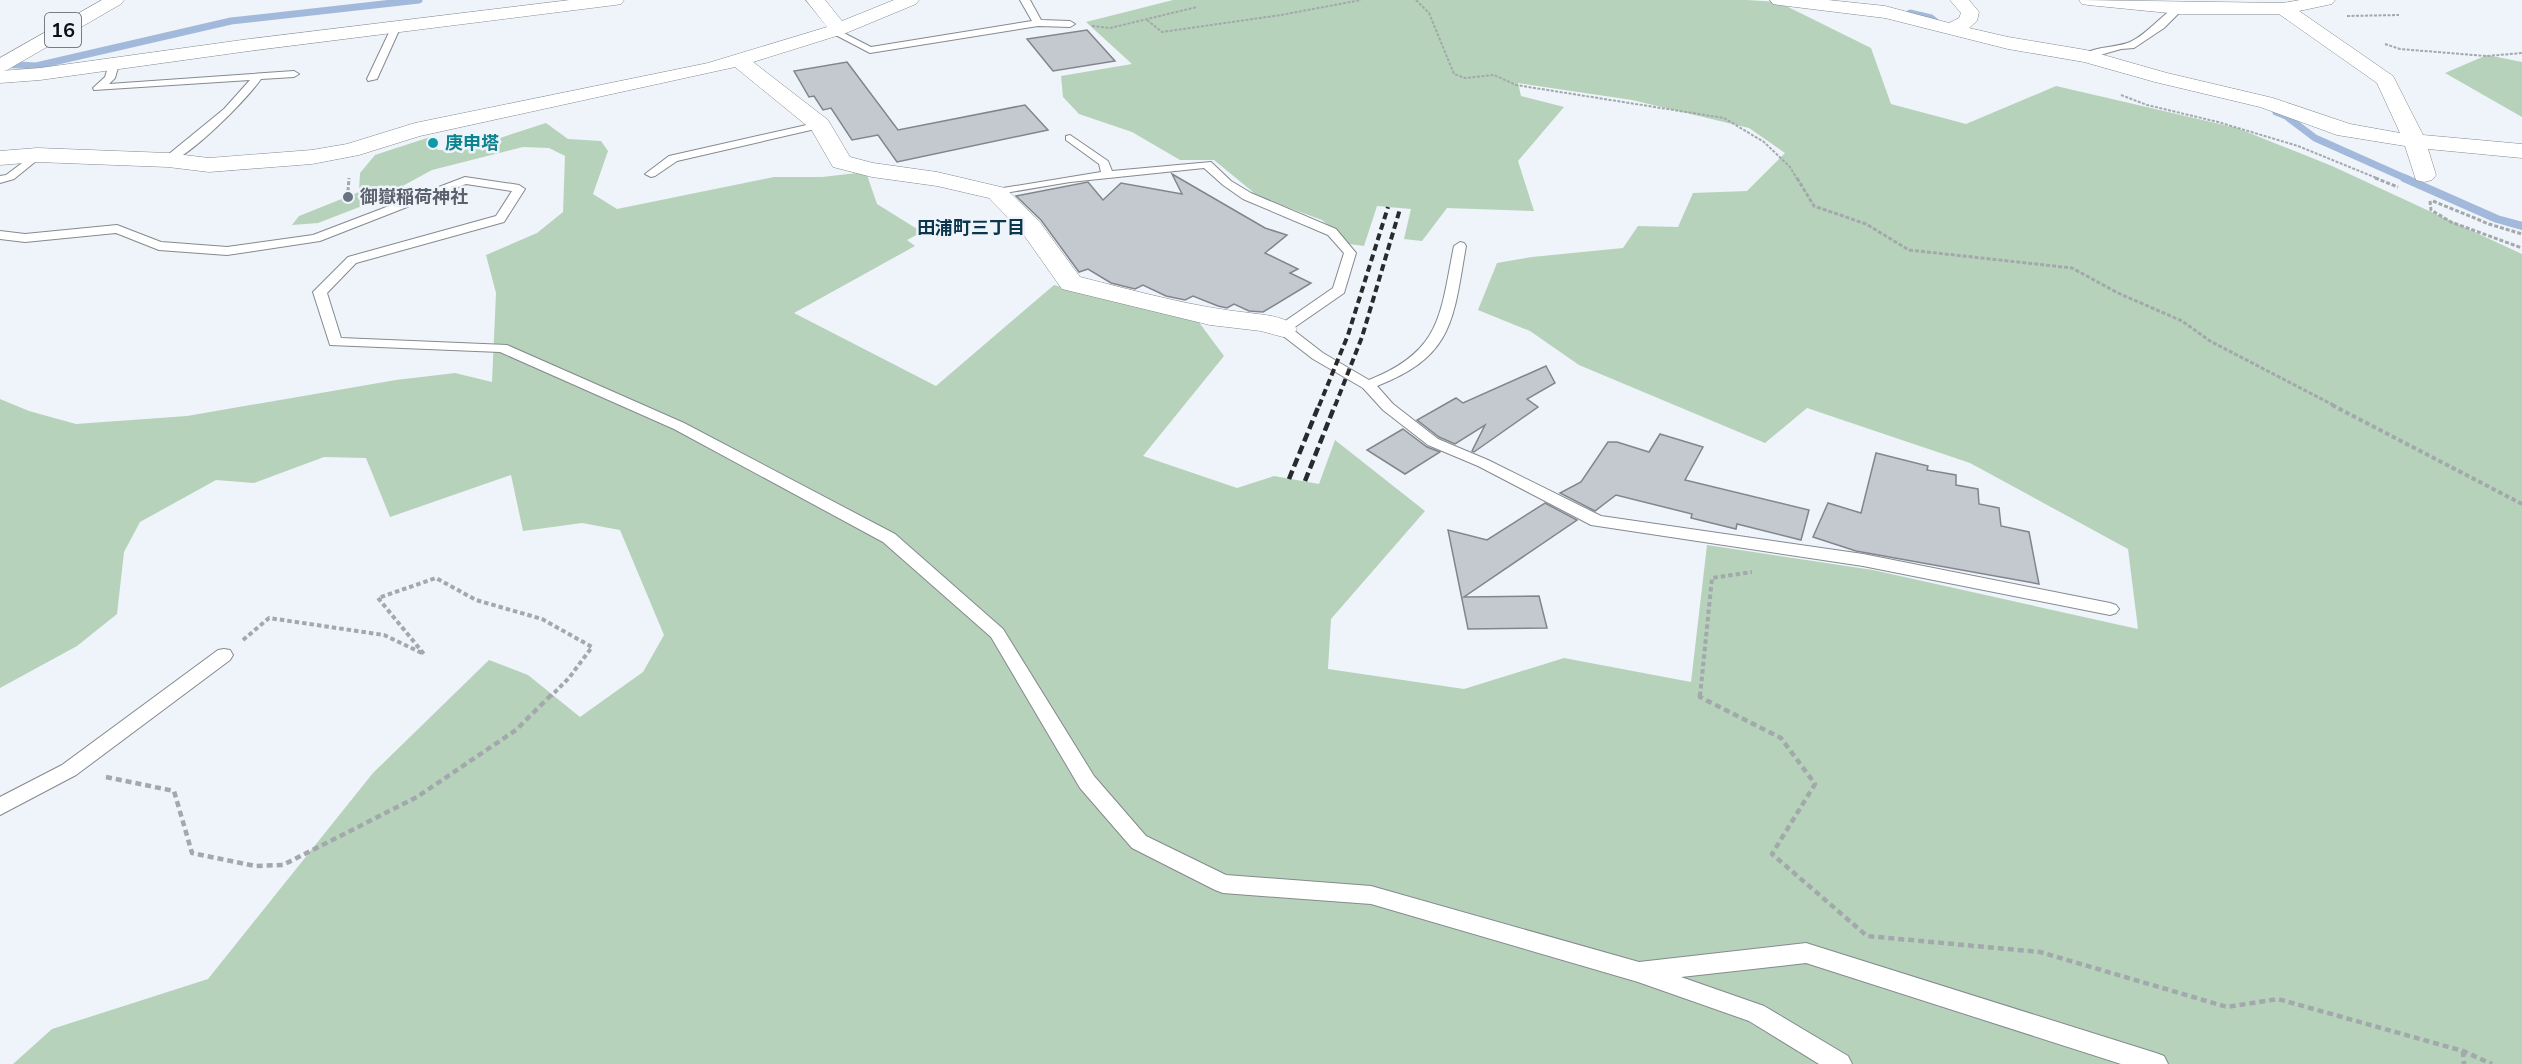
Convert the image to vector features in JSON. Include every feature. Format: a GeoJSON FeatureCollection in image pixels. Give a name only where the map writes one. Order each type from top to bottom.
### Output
{"type":"FeatureCollection","features":[{"type":"Feature","properties":{"kind":"main road","name":"16"},"geometry":{"type":"LineString","coordinates":[[3,64],[93,0]]}},
{"type":"Feature","properties":{"kind":"main road","name":"16"},"geometry":{"type":"LineString","coordinates":[[3,64],[115,0]]}},
{"type":"Feature","properties":{"kind":"main road"},"geometry":{"type":"LineString","coordinates":[[3,64],[114,64],[615,0]]}},
{"type":"Feature","properties":{"kind":"main road"},"geometry":{"type":"LineString","coordinates":[[814,0],[836,30]]}},
{"type":"Feature","properties":{"kind":"main road"},"geometry":{"type":"LineString","coordinates":[[0,158],[38,155],[168,160],[210,165],[312,157],[351,150],[415,130],[739,61],[836,30],[910,0]]}},
{"type":"Feature","properties":{"kind":"main road"},"geometry":{"type":"LineString","coordinates":[[1779,0],[1885,12],[2008,43],[2086,56],[2162,78],[2266,102],[2345,130],[2415,141],[2522,151]]}},
{"type":"Feature","properties":{"kind":"main road"},"geometry":{"type":"LineString","coordinates":[[1951,29],[1968,21],[1970,12],[1959,0]]}},
{"type":"Feature","properties":{"kind":"main road"},"geometry":{"type":"LineString","coordinates":[[2088,0],[2179,8],[2283,9],[2326,0]]}},
{"type":"Feature","properties":{"kind":"main road"},"geometry":{"type":"LineString","coordinates":[[399,26],[415,8]]}},
{"type":"Feature","properties":{"kind":"main road"},"geometry":{"type":"LineString","coordinates":[[2283,9],[2386,80],[2415,141],[2424,176]]}},
{"type":"Feature","properties":{"kind":"main road"},"geometry":{"type":"LineString","coordinates":[[739,61],[820,125],[841,162],[872,170],[937,178],[998,193],[1030,226],[1071,284],[1210,317],[1265,323],[1283,329]]}},
{"type":"Feature","properties":{"kind":"lane"},"geometry":{"type":"LineString","coordinates":[[1025,0],[1038,23]]}},
{"type":"Feature","properties":{"kind":"lane"},"geometry":{"type":"LineString","coordinates":[[2086,56],[2120,46],[2131,46],[2161,26],[2179,8]]}},
{"type":"Feature","properties":{"kind":"lane"},"geometry":{"type":"LineString","coordinates":[[836,30],[870,50],[1038,23],[1070,24]]}},
{"type":"Feature","properties":{"kind":"lane"},"geometry":{"type":"LineString","coordinates":[[372,79],[399,26]]}},
{"type":"Feature","properties":{"kind":"lane"},"geometry":{"type":"LineString","coordinates":[[114,64],[110,78],[98,88],[294,74]]}},
{"type":"Feature","properties":{"kind":"lane"},"geometry":{"type":"LineString","coordinates":[[168,160],[223,117],[243,98],[258,77]]}},
{"type":"Feature","properties":{"kind":"lane"},"geometry":{"type":"LineString","coordinates":[[651,174],[674,158],[820,125]]}},
{"type":"Feature","properties":{"kind":"lane"},"geometry":{"type":"LineString","coordinates":[[1070,138],[1104,163],[1107,175]]}},
{"type":"Feature","properties":{"kind":"lane"},"geometry":{"type":"LineString","coordinates":[[0,180],[10,177],[38,155]]}},
{"type":"Feature","properties":{"kind":"lane"},"geometry":{"type":"LineString","coordinates":[[998,193],[1107,175],[1207,164],[1227,183],[1247,196],[1332,232],[1350,253],[1339,290],[1283,329],[1318,357],[1368,385],[1388,407],[1433,442],[1483,463],[1597,521],[1863,560],[2110,609]]}},
{"type":"Feature","properties":{"kind":"lane"},"geometry":{"type":"LineString","coordinates":[[0,235],[25,238],[117,229],[159,246],[227,250],[316,237],[465,180],[519,189],[500,219],[352,260],[320,292],[335,342],[502,348],[679,426],[889,538],[997,633],[1087,782],[1139,842],[1223,884],[1371,895],[1638,972],[1756,1013],[1840,1064]]}},
{"type":"Feature","properties":{"kind":"lane"},"geometry":{"type":"LineString","coordinates":[[1368,385],[1402,371],[1417,361],[1434,344],[1444,327],[1460,246]]}},
{"type":"Feature","properties":{"kind":"lane"},"geometry":{"type":"LineString","coordinates":[[0,807],[69,770],[224,655]]}},
{"type":"Feature","properties":{"kind":"lane"},"geometry":{"type":"LineString","coordinates":[[1638,972],[1806,952],[2156,1064]]}},
{"type":"Feature","properties":{"kind":"path"},"geometry":{"type":"LineString","coordinates":[[1148,20],[1162,32],[1281,15],[1361,0]]}},
{"type":"Feature","properties":{"kind":"path"},"geometry":{"type":"LineString","coordinates":[[1416,0],[1429,13],[1454,74],[1465,78],[1494,75],[1516,85],[1724,118],[1764,142],[1784,161],[1814,206],[1866,224],[1909,250],[2072,268],[2118,293],[2182,321],[2210,341],[2522,504]]}},
{"type":"Feature","properties":{"kind":"path"},"geometry":{"type":"LineString","coordinates":[[1070,24],[1110,28],[1197,7]]}},
{"type":"Feature","properties":{"kind":"path"},"geometry":{"type":"LineString","coordinates":[[2343,16],[2398,15]]}},
{"type":"Feature","properties":{"kind":"path"},"geometry":{"type":"LineString","coordinates":[[2382,42],[2399,51],[2416,48],[2482,57],[2522,53]]}},
{"type":"Feature","properties":{"kind":"path"},"geometry":{"type":"LineString","coordinates":[[2117,94],[2147,105],[2218,122],[2298,146],[2408,190]]}},
{"type":"Feature","properties":{"kind":"path"},"geometry":{"type":"LineString","coordinates":[[2522,234],[2489,224],[2429,199],[2432,210],[2451,222],[2522,248]]}},
{"type":"Feature","properties":{"kind":"path"},"geometry":{"type":"LineString","coordinates":[[1757,572],[1745,571],[1712,578],[1700,697],[1781,738],[1815,784],[1772,854],[1867,936],[2040,952],[2227,1007],[2278,999],[2463,1051],[2492,1064]]}},
{"type":"Feature","properties":{"kind":"path"},"geometry":{"type":"LineString","coordinates":[[69,770],[174,791],[192,853],[255,866],[283,865],[417,797],[516,730],[569,678],[592,647],[542,619],[476,600],[436,578],[378,597],[424,654],[384,635],[269,618],[224,655]]}},
{"type":"Feature","properties":{"kind":"path"},"geometry":{"type":"LineString","coordinates":[[2463,1051],[2464,1064]]}},
{"type":"Feature","properties":{"kind":"green space"},"geometry":{"type":"Polygon","coordinates":[[[1173,0],[1747,0],[1778,2],[1871,48],[1891,104],[1966,124],[2056,86],[2237,128],[2332,166],[2522,254],[2522,1064],[13,1064],[52,1029],[208,979],[373,773],[489,660],[528,675],[580,717],[643,672],[664,635],[620,530],[582,523],[523,531],[511,475],[390,517],[366,458],[324,457],[254,483],[216,480],[140,522],[124,552],[117,614],[77,646],[0,688],[0,399],[29,411],[76,424],[187,416],[396,380],[455,373],[492,382],[496,293],[486,255],[537,233],[563,212],[565,156],[549,148],[523,147],[432,170],[375,201],[318,223],[292,225],[299,216],[359,192],[360,173],[375,155],[430,137],[438,150],[463,150],[546,123],[568,139],[601,141],[608,151],[593,194],[617,209],[774,177],[822,177],[866,172],[877,204],[922,232],[907,240],[915,246],[794,313],[936,386],[1054,285],[1198,321],[1224,356],[1143,456],[1237,488],[1274,476],[1319,484],[1335,440],[1425,511],[1331,619],[1328,669],[1464,689],[1564,658],[1691,682],[1707,545],[1873,570],[2138,629],[2128,549],[1970,463],[1807,408],[1765,443],[1579,365],[1530,331],[1478,310],[1497,263],[1532,257],[1623,248],[1638,226],[1678,227],[1693,193],[1747,191],[1785,153],[1749,128],[1632,100],[1518,83],[1521,96],[1564,107],[1518,161],[1534,211],[1447,208],[1422,241],[1404,239],[1411,209],[1377,206],[1364,246],[1349,244],[1322,220],[1259,197],[1214,160],[1180,160],[1132,132],[1079,114],[1063,97],[1061,76],[1132,64],[1086,22],[1173,0]]]}},
{"type":"Feature","properties":{"kind":"green space"},"geometry":{"type":"Polygon","coordinates":[[[2487,55],[2522,62],[2522,117],[2445,73],[2487,55]]]}},
{"type":"Feature","properties":{"kind":"building"},"geometry":{"type":"Polygon","coordinates":[[[1087,30],[1115,61],[1053,71],[1027,39],[1087,30]]]}},
{"type":"Feature","properties":{"kind":"building"},"geometry":{"type":"Polygon","coordinates":[[[847,62],[898,130],[1025,105],[1048,130],[897,162],[878,135],[852,140],[831,108],[823,110],[814,96],[809,97],[794,71],[847,62]]]}},
{"type":"Feature","properties":{"kind":"building"},"geometry":{"type":"Polygon","coordinates":[[[1172,174],[1265,228],[1287,235],[1265,253],[1298,269],[1290,273],[1311,283],[1263,312],[1249,311],[1234,304],[1227,308],[1218,306],[1193,296],[1185,300],[1166,296],[1143,285],[1135,289],[1111,283],[1088,269],[1079,272],[1041,220],[1016,196],[1088,182],[1103,200],[1121,183],[1182,194],[1172,174]]]}},
{"type":"Feature","properties":{"kind":"building"},"geometry":{"type":"Polygon","coordinates":[[[1546,366],[1555,383],[1527,399],[1538,407],[1474,452],[1472,451],[1485,425],[1455,444],[1439,437],[1417,420],[1456,398],[1463,403],[1546,366]]]}},
{"type":"Feature","properties":{"kind":"building"},"geometry":{"type":"Polygon","coordinates":[[[1403,429],[1427,447],[1440,452],[1405,474],[1367,450],[1403,429]]]}},
{"type":"Feature","properties":{"kind":"building"},"geometry":{"type":"Polygon","coordinates":[[[1660,434],[1703,447],[1685,480],[1809,510],[1801,540],[1737,524],[1736,529],[1691,518],[1692,514],[1616,495],[1595,511],[1560,493],[1581,482],[1608,442],[1617,442],[1649,452],[1660,434]]]}},
{"type":"Feature","properties":{"kind":"building"},"geometry":{"type":"Polygon","coordinates":[[[1876,453],[1928,466],[1927,470],[1956,475],[1956,485],[1978,489],[1979,504],[1999,508],[2001,526],[2029,532],[2039,584],[1856,551],[1813,537],[1828,503],[1861,513],[1876,453]]]}},
{"type":"Feature","properties":{"kind":"building"},"geometry":{"type":"Polygon","coordinates":[[[1545,503],[1577,520],[1464,597],[1539,596],[1547,628],[1468,629],[1448,530],[1487,540],[1545,503]]]}},
{"type":"Feature","properties":{"kind":"waterway"},"geometry":{"type":"LineString","coordinates":[[0,64],[36,66],[231,21],[419,0]]}},
{"type":"Feature","properties":{"kind":"waterway"},"geometry":{"type":"LineString","coordinates":[[1910,13],[1931,18],[1942,27]]}},
{"type":"Feature","properties":{"kind":"waterway"},"geometry":{"type":"LineString","coordinates":[[2276,112],[2286,116],[2315,138],[2407,179]]}},
{"type":"Feature","properties":{"kind":"waterway"},"geometry":{"type":"LineString","coordinates":[[2404,178],[2497,219],[2522,226]]}},
{"type":"Feature","properties":{"kind":"railway"},"geometry":{"type":"LineString","coordinates":[[1319,406],[1348,335],[1388,207]]}},
{"type":"Feature","properties":{"kind":"railway"},"geometry":{"type":"LineString","coordinates":[[1335,406],[1362,337],[1400,209]]}},
{"type":"Feature","properties":{"kind":"railway"},"geometry":{"type":"LineString","coordinates":[[1289,479],[1319,405]]}},
{"type":"Feature","properties":{"kind":"railway"},"geometry":{"type":"LineString","coordinates":[[1305,481],[1335,405]]}},
{"type":"Feature","properties":{"kind":"place","name":"庚申塔"},"geometry":{"type":"Point","coordinates":[433,143]}},
{"type":"Feature","properties":{"kind":"place","name":"御嶽稲荷神社"},"geometry":{"type":"Point","coordinates":[348,197]}},
{"type":"Feature","properties":{"kind":"district","name":"田浦町三丁目"},"geometry":{"type":"Point","coordinates":[971,228]}}]}
